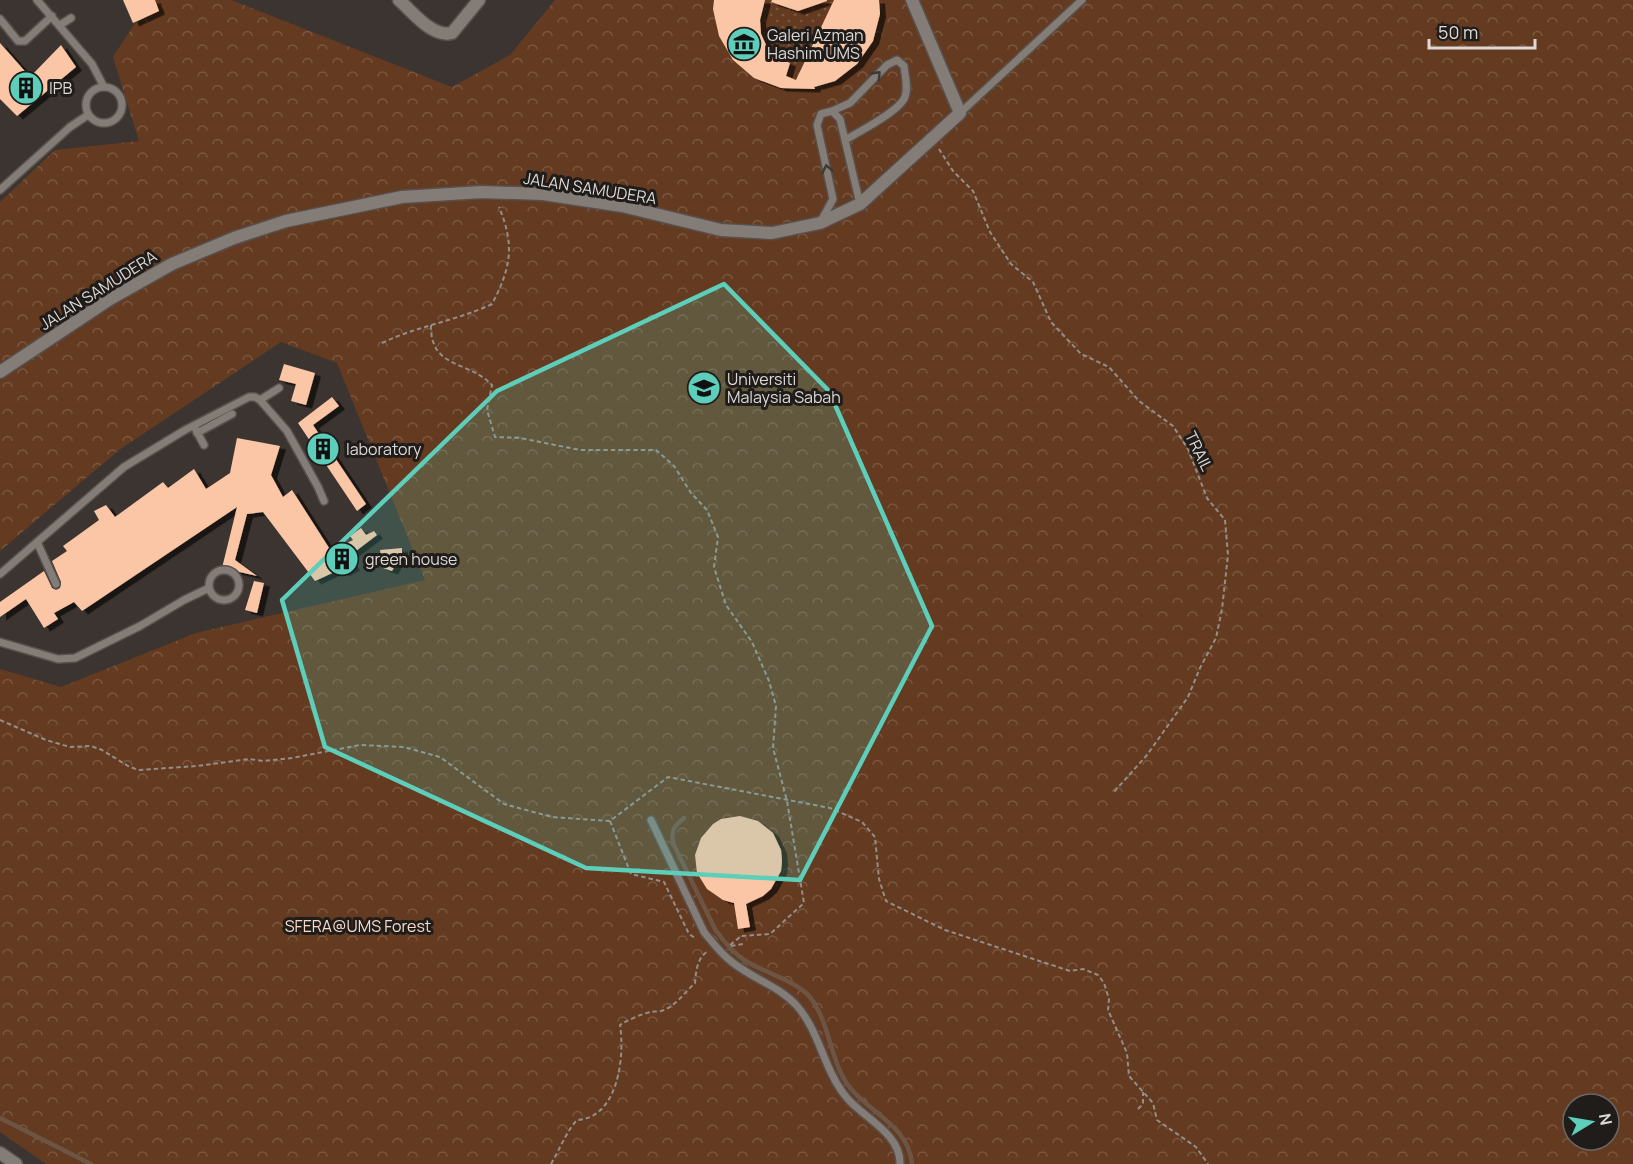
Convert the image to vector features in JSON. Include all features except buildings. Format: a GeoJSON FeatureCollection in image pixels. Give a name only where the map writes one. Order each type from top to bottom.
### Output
{"type":"FeatureCollection","features":[{"type":"Feature","properties":{"kind":"street"},"geometry":{"type":"LineString","coordinates":[[399,0],[427,26],[440,34],[452,33],[479,0]]}},
{"type":"Feature","properties":{"kind":"street"},"geometry":{"type":"LineString","coordinates":[[912,0],[960,114]]}},
{"type":"Feature","properties":{"kind":"street","name":"JALAN SAMUDERA"},"geometry":{"type":"LineString","coordinates":[[0,372],[120,293],[172,264],[234,238],[286,220],[402,197],[482,192],[543,194],[610,205],[720,230],[772,233],[820,223],[860,204],[960,114]]}},
{"type":"Feature","properties":{"kind":"street"},"geometry":{"type":"LineString","coordinates":[[0,1153],[16,1164]]}},
{"type":"Feature","properties":{"kind":"lane"},"geometry":{"type":"LineString","coordinates":[[37,0],[92,64],[104,87]]}},
{"type":"Feature","properties":{"kind":"lane"},"geometry":{"type":"LineString","coordinates":[[960,114],[1082,0]]}},
{"type":"Feature","properties":{"kind":"lane"},"geometry":{"type":"LineString","coordinates":[[0,19],[18,41],[22,42],[52,16]]}},
{"type":"Feature","properties":{"kind":"lane"},"geometry":{"type":"LineString","coordinates":[[60,26],[71,18]]}},
{"type":"Feature","properties":{"kind":"lane"},"geometry":{"type":"LineString","coordinates":[[820,223],[833,199],[817,125],[821,114],[850,103],[887,65],[897,60],[904,66],[906,87],[903,100],[877,123],[845,140]]}},
{"type":"Feature","properties":{"kind":"lane"},"geometry":{"type":"LineString","coordinates":[[104,87],[114,91],[121,99],[122,110],[116,119],[106,124],[96,122],[88,115],[86,108],[86,100],[90,93],[97,88],[104,87]]}},
{"type":"Feature","properties":{"kind":"lane"},"geometry":{"type":"LineString","coordinates":[[832,111],[840,119],[860,204]]}},
{"type":"Feature","properties":{"kind":"lane"},"geometry":{"type":"LineString","coordinates":[[0,190],[70,127],[88,115]]}},
{"type":"Feature","properties":{"kind":"lane"},"geometry":{"type":"LineString","coordinates":[[260,400],[279,388]]}},
{"type":"Feature","properties":{"kind":"lane"},"geometry":{"type":"LineString","coordinates":[[0,574],[124,467],[193,425],[249,397],[260,400],[287,430],[324,501]]}},
{"type":"Feature","properties":{"kind":"lane"},"geometry":{"type":"LineString","coordinates":[[197,433],[233,417],[228,406]]}},
{"type":"Feature","properties":{"kind":"lane"},"geometry":{"type":"LineString","coordinates":[[193,425],[204,445]]}},
{"type":"Feature","properties":{"kind":"lane"},"geometry":{"type":"LineString","coordinates":[[37,542],[56,584]]}},
{"type":"Feature","properties":{"kind":"lane"},"geometry":{"type":"LineString","coordinates":[[219,570],[234,573],[240,587],[234,597],[224,600],[214,597],[209,588],[211,577],[219,570]]}},
{"type":"Feature","properties":{"kind":"lane"},"geometry":{"type":"LineString","coordinates":[[0,642],[58,659],[75,658],[209,588]]}},
{"type":"Feature","properties":{"kind":"lane"},"geometry":{"type":"LineString","coordinates":[[651,819],[704,932],[732,963],[780,991],[797,1006],[810,1026],[833,1078],[848,1099],[881,1128],[892,1141],[900,1164]]}},
{"type":"Feature","properties":{"kind":"path","name":"TRAIL"},"geometry":{"type":"LineString","coordinates":[[933,139],[953,171],[973,191],[990,232],[1011,264],[1033,282],[1051,322],[1081,354],[1109,367],[1139,400],[1173,426],[1188,449],[1207,498],[1225,520],[1228,555],[1216,638],[1188,697],[1147,755],[1113,793]]}},
{"type":"Feature","properties":{"kind":"path"},"geometry":{"type":"LineString","coordinates":[[382,343],[401,334],[471,314],[492,304],[508,268],[509,246],[505,221],[497,203],[482,192]]}},
{"type":"Feature","properties":{"kind":"path"},"geometry":{"type":"LineString","coordinates":[[431,325],[431,339],[438,353],[482,375],[492,386],[487,410],[495,437],[531,440],[580,450],[656,450],[674,466],[691,493],[707,510],[718,537],[714,567],[726,605],[752,642],[769,681],[776,706],[773,748],[787,801],[804,903],[770,934],[741,936],[729,946],[743,944]]}},
{"type":"Feature","properties":{"kind":"path"},"geometry":{"type":"LineString","coordinates":[[0,720],[46,740],[70,747],[91,746],[138,770],[197,766],[249,759],[263,761],[292,758],[360,745],[405,747],[440,757],[504,804],[552,817],[610,821],[668,777],[830,808],[862,822],[876,837],[879,879],[886,901],[945,930],[1070,971],[1083,969],[1098,975],[1104,983],[1109,999],[1108,1010],[1128,1053],[1129,1076],[1154,1103],[1157,1120],[1196,1147],[1208,1164]]}},
{"type":"Feature","properties":{"kind":"path"},"geometry":{"type":"LineString","coordinates":[[610,821],[631,874],[664,882],[689,934],[699,941]]}},
{"type":"Feature","properties":{"kind":"path"},"geometry":{"type":"LineString","coordinates":[[551,1164],[569,1128],[577,1120],[589,1119],[597,1114],[616,1087],[622,1043],[620,1025],[648,1012],[661,1011],[673,1004],[695,983],[696,971],[701,956],[705,953],[702,947]]}},
{"type":"Feature","properties":{"kind":"path"},"geometry":{"type":"LineString","coordinates":[[1138,1109],[1143,1104],[1143,1092]]}},
{"type":"Feature","properties":{"kind":"highlighted area"},"geometry":{"type":"Polygon","coordinates":[[[724,284],[829,391],[932,626],[800,880],[586,868],[325,747],[282,600],[497,391],[724,284]]]}},
{"type":"Feature","properties":{"kind":"green space","name":"Universiti Malaysia Sabah"},"geometry":{"type":"Polygon","coordinates":[[[150,0],[231,0],[452,87],[510,55],[555,0],[1633,0],[1633,1164],[46,1164],[0,1132],[0,669],[61,687],[196,633],[425,580],[337,363],[281,342],[119,450],[0,551],[0,202],[55,150],[139,141],[113,57],[150,0]]]}},
{"type":"Feature","properties":{"kind":"green space"},"geometry":{"type":"Polygon","coordinates":[[[767,0],[790,0],[795,10],[801,11],[806,8],[809,0],[833,0],[838,9],[822,24],[804,64],[781,59],[766,43],[760,22],[767,0]]]}},
{"type":"Feature","properties":{"kind":"waterway"},"geometry":{"type":"LineString","coordinates":[[684,818],[674,829],[673,843],[716,931]]}},
{"type":"Feature","properties":{"kind":"waterway"},"geometry":{"type":"LineString","coordinates":[[717,932],[742,958],[792,983],[814,1002],[837,1063],[848,1085],[856,1095],[896,1129],[904,1139],[912,1164]]}},
{"type":"Feature","properties":{"kind":"waterway"},"geometry":{"type":"LineString","coordinates":[[0,1118],[91,1164]]}},
{"type":"Feature","properties":{"kind":"place","name":"Galeri Azman Hashim UMS"},"geometry":{"type":"Point","coordinates":[744,44]}},
{"type":"Feature","properties":{"kind":"place","name":"IPB"},"geometry":{"type":"Point","coordinates":[26,88]}},
{"type":"Feature","properties":{"kind":"place","name":"Universiti Malaysia Sabah"},"geometry":{"type":"Point","coordinates":[704,388]}},
{"type":"Feature","properties":{"kind":"place","name":"laboratory"},"geometry":{"type":"Point","coordinates":[323,449]}},
{"type":"Feature","properties":{"kind":"place","name":"green house"},"geometry":{"type":"Point","coordinates":[342,559]}},
{"type":"Feature","properties":{"kind":"park label","name":"SFERA@UMS Forest"},"geometry":{"type":"Point","coordinates":[358,926]}}]}
